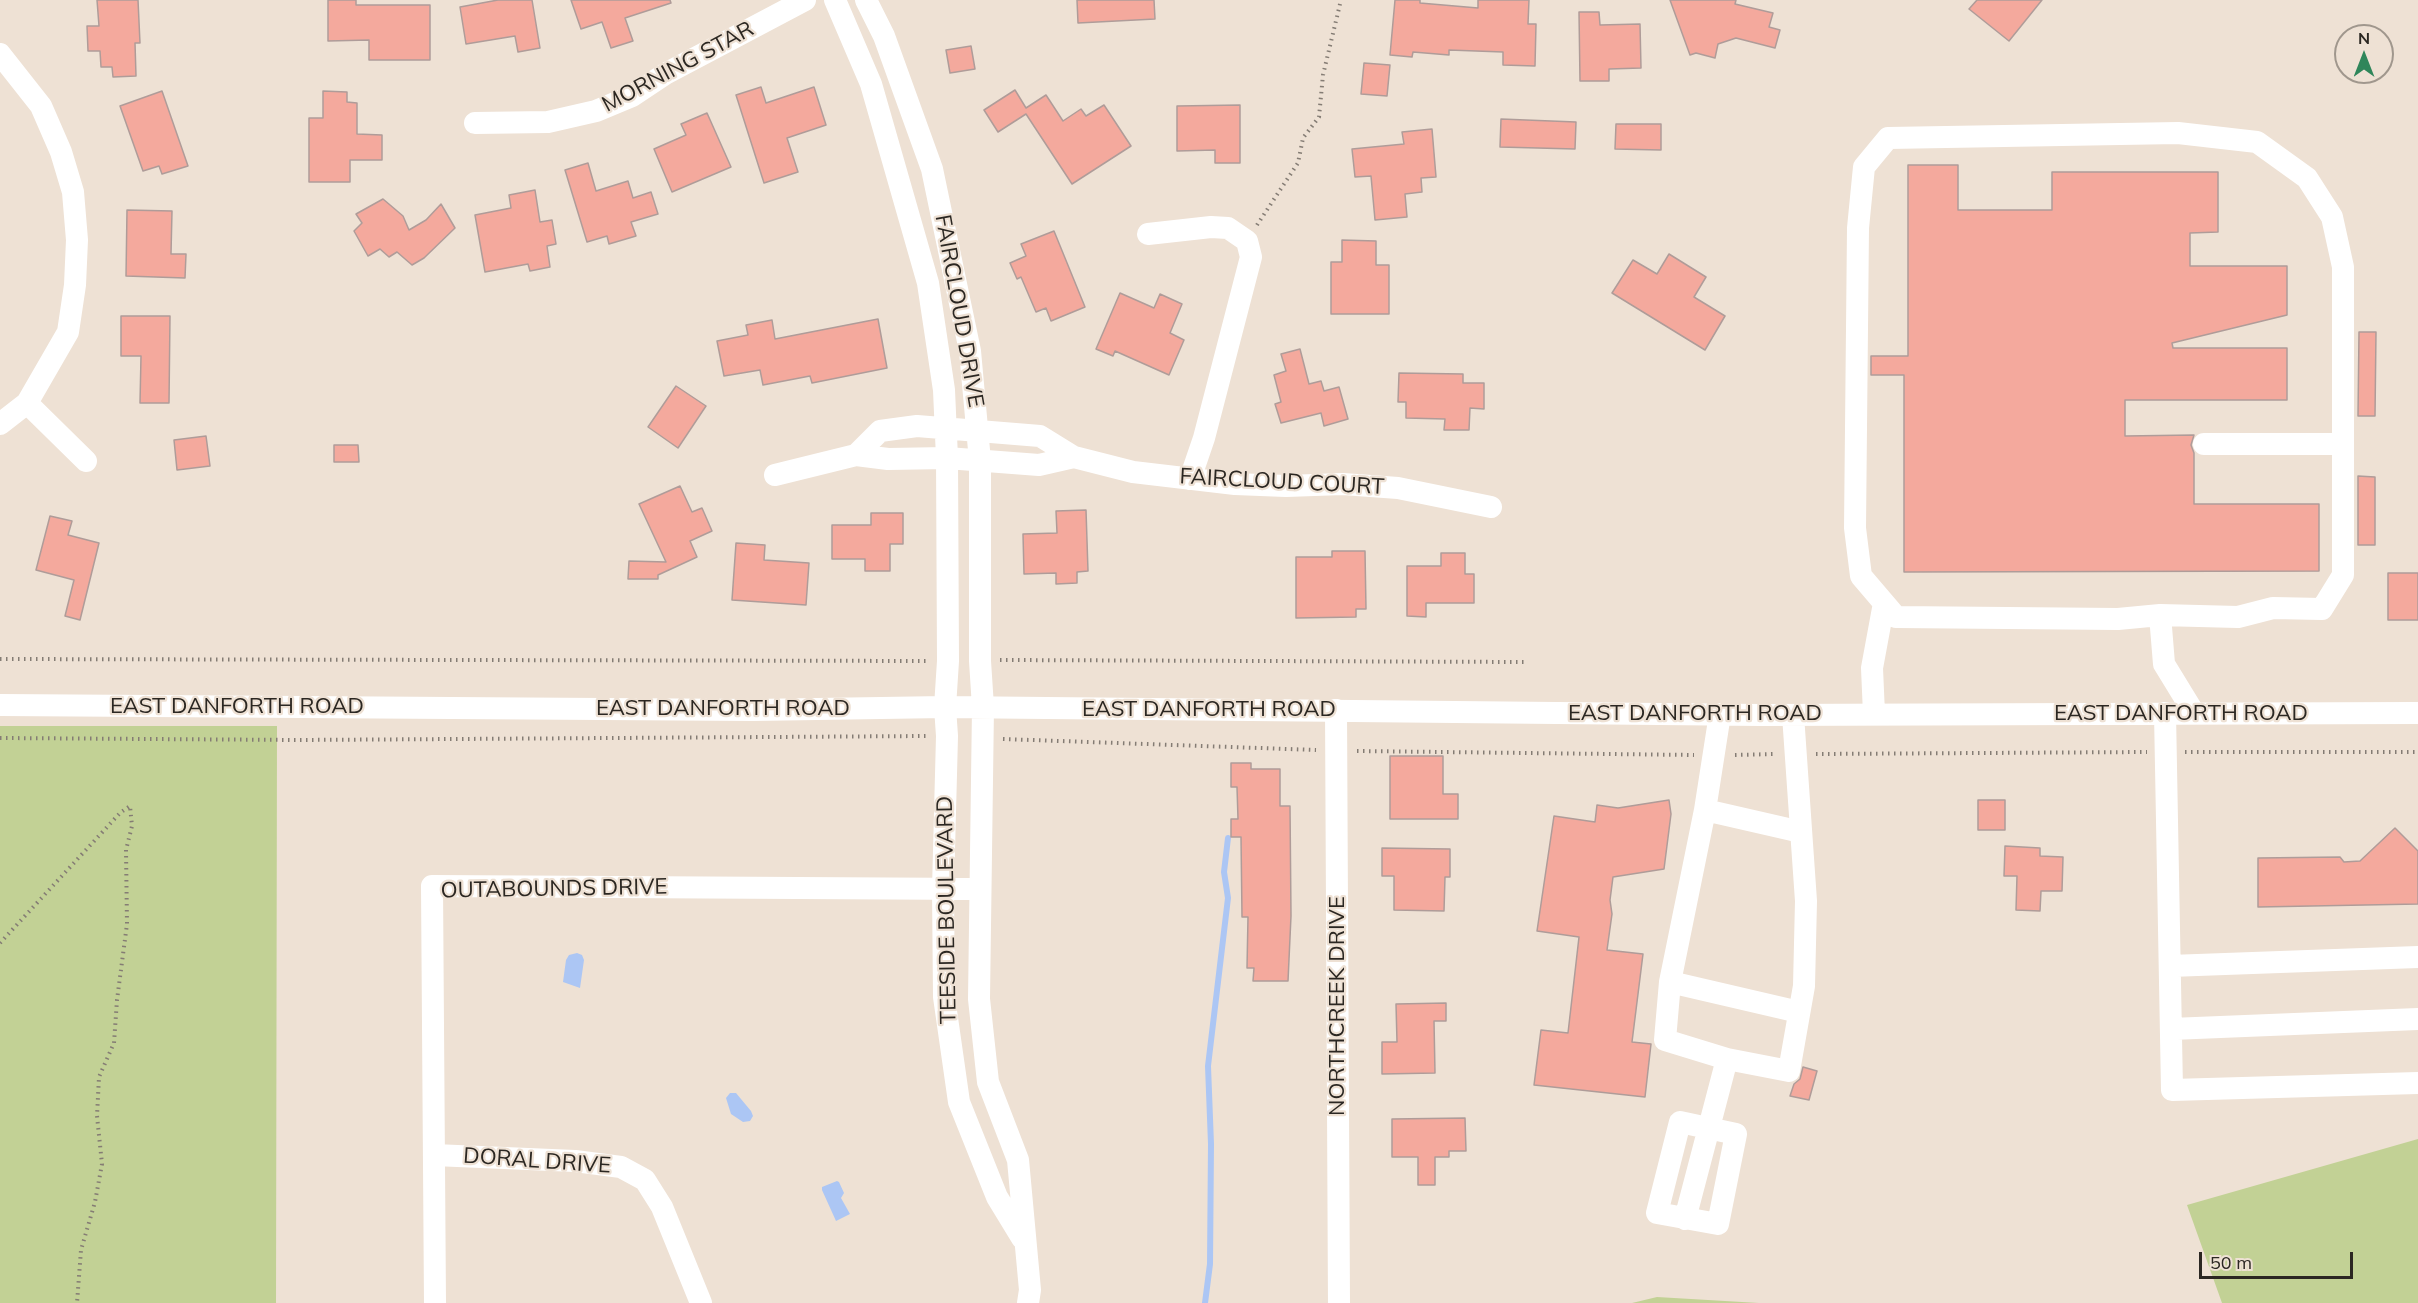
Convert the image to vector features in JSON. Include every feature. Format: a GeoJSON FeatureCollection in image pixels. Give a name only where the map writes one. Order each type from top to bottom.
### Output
{"type":"FeatureCollection","features":[{"type":"Feature","properties":{"kind":"street","name":"MORNING STAR"},"geometry":{"type":"LineString","coordinates":[[475,123],[548,122],[596,111],[632,96],[665,74],[806,0]]}},
{"type":"Feature","properties":{"kind":"street","name":"FAIRCLOUD DRIVE"},"geometry":{"type":"LineString","coordinates":[[835,0],[872,84],[928,283],[944,390],[946,428],[948,661],[945,707]]}},
{"type":"Feature","properties":{"kind":"street","name":"FAIRCLOUD DRIVE"},"geometry":{"type":"LineString","coordinates":[[866,0],[884,36],[932,169],[970,351],[980,461],[980,661],[983,707]]}},
{"type":"Feature","properties":{"kind":"street"},"geometry":{"type":"LineString","coordinates":[[0,54],[41,106],[61,152],[73,192],[77,240],[75,285],[68,332],[27,403],[0,424]]}},
{"type":"Feature","properties":{"kind":"street"},"geometry":{"type":"LineString","coordinates":[[2178,133],[2257,142],[2307,178],[2332,217],[2343,267],[2342,444],[2343,575],[2322,609],[2273,608],[2238,617],[2160,615],[2118,619],[1896,617],[1861,576],[1855,528],[1858,228],[1864,167],[1887,138],[2178,133]]}},
{"type":"Feature","properties":{"kind":"street"},"geometry":{"type":"LineString","coordinates":[[1148,234],[1211,227],[1228,228],[1247,241],[1251,257],[1204,438],[1190,479]]}},
{"type":"Feature","properties":{"kind":"street"},"geometry":{"type":"LineString","coordinates":[[27,403],[86,461]]}},
{"type":"Feature","properties":{"kind":"street","name":"FAIRCLOUD COURT"},"geometry":{"type":"LineString","coordinates":[[856,454],[880,431],[917,426],[946,428],[1040,436],[1074,457],[1133,472],[1235,484],[1286,486],[1343,484],[1398,488],[1491,507]]}},
{"type":"Feature","properties":{"kind":"street"},"geometry":{"type":"LineString","coordinates":[[2204,444],[2342,444]]}},
{"type":"Feature","properties":{"kind":"street","name":"FAIRCLOUD COURT"},"geometry":{"type":"LineString","coordinates":[[775,475],[856,454],[888,459],[947,458],[1039,465],[1074,457]]}},
{"type":"Feature","properties":{"kind":"street"},"geometry":{"type":"LineString","coordinates":[[1874,714],[1872,668],[1884,603]]}},
{"type":"Feature","properties":{"kind":"street"},"geometry":{"type":"LineString","coordinates":[[2160,615],[2164,664],[2194,713]]}},
{"type":"Feature","properties":{"kind":"street","name":"EAST DANFORTH ROAD"},"geometry":{"type":"LineString","coordinates":[[0,705],[753,710],[983,707],[1792,715],[2418,713]]}},
{"type":"Feature","properties":{"kind":"street","name":"TEESIDE BOULEVARD"},"geometry":{"type":"LineString","coordinates":[[945,707],[947,736],[943,889],[944,997],[959,1102],[997,1197],[1025,1242]]}},
{"type":"Feature","properties":{"kind":"street","name":"TEESIDE BOULEVARD"},"geometry":{"type":"LineString","coordinates":[[983,707],[979,999],[988,1082],[1018,1160],[1030,1290],[1028,1303]]}},
{"type":"Feature","properties":{"kind":"street","name":"NORTHCREEK DRIVE"},"geometry":{"type":"LineString","coordinates":[[1336,710],[1339,1303]]}},
{"type":"Feature","properties":{"kind":"street"},"geometry":{"type":"LineString","coordinates":[[2165,713],[2172,1090],[2418,1083]]}},
{"type":"Feature","properties":{"kind":"street"},"geometry":{"type":"LineString","coordinates":[[1720,714],[1705,810],[1670,982],[1665,1040],[1727,1059],[1789,1071],[1804,987],[1806,900],[1792,715]]}},
{"type":"Feature","properties":{"kind":"street"},"geometry":{"type":"LineString","coordinates":[[1705,810],[1801,832]]}},
{"type":"Feature","properties":{"kind":"street","name":"OUTABOUNDS DRIVE"},"geometry":{"type":"LineString","coordinates":[[435,1303],[432,886],[980,889]]}},
{"type":"Feature","properties":{"kind":"street"},"geometry":{"type":"LineString","coordinates":[[2170,966],[2418,957]]}},
{"type":"Feature","properties":{"kind":"street"},"geometry":{"type":"LineString","coordinates":[[1670,982],[1799,1012]]}},
{"type":"Feature","properties":{"kind":"street"},"geometry":{"type":"LineString","coordinates":[[2171,1029],[2418,1019]]}},
{"type":"Feature","properties":{"kind":"street"},"geometry":{"type":"LineString","coordinates":[[1684,1218],[1727,1059]]}},
{"type":"Feature","properties":{"kind":"street"},"geometry":{"type":"LineString","coordinates":[[1680,1122],[1709,1128],[1736,1134],[1718,1224],[1657,1213],[1680,1122]]}},
{"type":"Feature","properties":{"kind":"street","name":"DORAL DRIVE"},"geometry":{"type":"LineString","coordinates":[[434,1155],[575,1161],[621,1167],[645,1180],[662,1207],[701,1303]]}},
{"type":"Feature","properties":{"kind":"path"},"geometry":{"type":"LineString","coordinates":[[1247,241],[1298,163],[1303,138],[1319,117],[1323,75],[1341,0]]}},
{"type":"Feature","properties":{"kind":"path"},"geometry":{"type":"LineString","coordinates":[[0,658],[948,661]]}},
{"type":"Feature","properties":{"kind":"path"},"geometry":{"type":"LineString","coordinates":[[980,661],[1524,662]]}},
{"type":"Feature","properties":{"kind":"path"},"geometry":{"type":"LineString","coordinates":[[0,738],[298,740],[947,736]]}},
{"type":"Feature","properties":{"kind":"path"},"geometry":{"type":"LineString","coordinates":[[982,738],[1336,751],[1714,755],[2418,752]]}},
{"type":"Feature","properties":{"kind":"path"},"geometry":{"type":"LineString","coordinates":[[0,944],[120,813],[130,806],[132,826],[126,850],[127,924],[114,1043],[99,1077],[97,1116],[102,1164],[95,1202],[81,1250],[77,1303]]}},
{"type":"Feature","properties":{"kind":"green space"},"geometry":{"type":"Polygon","coordinates":[[[0,726],[277,726],[276,1303],[0,1303],[0,726]]]}},
{"type":"Feature","properties":{"kind":"green space"},"geometry":{"type":"Polygon","coordinates":[[[2418,1139],[2418,1303],[2222,1303],[2187,1205],[2418,1139]]]}},
{"type":"Feature","properties":{"kind":"green space"},"geometry":{"type":"Polygon","coordinates":[[[1657,1297],[1759,1303],[1632,1303],[1657,1297]]]}},
{"type":"Feature","properties":{"kind":"water"},"geometry":{"type":"Polygon","coordinates":[[[577,953],[582,955],[584,960],[580,988],[563,982],[566,960],[569,955],[577,953]]]}},
{"type":"Feature","properties":{"kind":"water"},"geometry":{"type":"Polygon","coordinates":[[[730,1093],[736,1093],[751,1111],[753,1116],[750,1121],[743,1122],[731,1114],[726,1098],[730,1093]]]}},
{"type":"Feature","properties":{"kind":"water"},"geometry":{"type":"Polygon","coordinates":[[[837,1181],[844,1193],[841,1198],[850,1214],[836,1221],[822,1187],[837,1181]]]}},
{"type":"Feature","properties":{"kind":"building"},"geometry":{"type":"Polygon","coordinates":[[[97,0],[138,0],[140,43],[135,43],[136,76],[113,77],[112,67],[101,67],[100,51],[88,51],[87,26],[99,26],[97,0]]]}},
{"type":"Feature","properties":{"kind":"building"},"geometry":{"type":"Polygon","coordinates":[[[328,0],[356,0],[356,5],[430,5],[430,60],[369,60],[369,40],[328,41],[328,0]]]}},
{"type":"Feature","properties":{"kind":"building"},"geometry":{"type":"Polygon","coordinates":[[[498,0],[532,0],[540,48],[518,52],[515,36],[466,44],[460,7],[498,0]]]}},
{"type":"Feature","properties":{"kind":"building"},"geometry":{"type":"Polygon","coordinates":[[[571,0],[670,0],[671,3],[625,18],[633,41],[611,48],[602,22],[581,29],[571,0]]]}},
{"type":"Feature","properties":{"kind":"building"},"geometry":{"type":"Polygon","coordinates":[[[1077,0],[1154,0],[1155,19],[1078,23],[1077,0]]]}},
{"type":"Feature","properties":{"kind":"building"},"geometry":{"type":"Polygon","coordinates":[[[1395,0],[1420,0],[1420,3],[1478,8],[1478,0],[1529,0],[1528,24],[1536,24],[1535,66],[1503,65],[1503,52],[1449,50],[1449,55],[1413,52],[1412,57],[1390,55],[1395,0]]]}},
{"type":"Feature","properties":{"kind":"building"},"geometry":{"type":"Polygon","coordinates":[[[1670,0],[1736,0],[1735,4],[1773,13],[1769,27],[1780,30],[1775,48],[1736,38],[1718,44],[1715,58],[1696,53],[1690,55],[1670,0]]]}},
{"type":"Feature","properties":{"kind":"building"},"geometry":{"type":"Polygon","coordinates":[[[1977,0],[2042,0],[2009,41],[1969,9],[1977,0]]]}},
{"type":"Feature","properties":{"kind":"building"},"geometry":{"type":"Polygon","coordinates":[[[1579,12],[1599,12],[1600,25],[1640,24],[1641,68],[1609,69],[1609,81],[1580,81],[1579,12]]]}},
{"type":"Feature","properties":{"kind":"building"},"geometry":{"type":"Polygon","coordinates":[[[971,46],[975,69],[950,73],[946,50],[971,46]]]}},
{"type":"Feature","properties":{"kind":"building"},"geometry":{"type":"Polygon","coordinates":[[[1364,63],[1390,65],[1387,96],[1361,94],[1364,63]]]}},
{"type":"Feature","properties":{"kind":"building"},"geometry":{"type":"Polygon","coordinates":[[[761,87],[766,103],[814,87],[826,125],[787,138],[798,172],[764,183],[736,95],[761,87]]]}},
{"type":"Feature","properties":{"kind":"building"},"geometry":{"type":"Polygon","coordinates":[[[1015,90],[1026,108],[1046,95],[1063,121],[1081,109],[1086,116],[1104,105],[1131,146],[1072,184],[1026,114],[998,132],[984,110],[1015,90]]]}},
{"type":"Feature","properties":{"kind":"building"},"geometry":{"type":"Polygon","coordinates":[[[162,91],[188,166],[162,174],[159,166],[143,171],[120,106],[162,91]]]}},
{"type":"Feature","properties":{"kind":"building"},"geometry":{"type":"Polygon","coordinates":[[[323,91],[347,92],[347,102],[357,103],[357,134],[382,135],[382,160],[350,160],[350,182],[309,182],[309,118],[323,118],[323,91]]]}},
{"type":"Feature","properties":{"kind":"building"},"geometry":{"type":"Polygon","coordinates":[[[1240,105],[1240,163],[1215,163],[1215,150],[1177,151],[1177,106],[1240,105]]]}},
{"type":"Feature","properties":{"kind":"building"},"geometry":{"type":"Polygon","coordinates":[[[707,113],[731,167],[672,192],[654,149],[686,135],[681,124],[707,113]]]}},
{"type":"Feature","properties":{"kind":"building"},"geometry":{"type":"Polygon","coordinates":[[[1501,119],[1576,122],[1575,149],[1500,147],[1501,119]]]}},
{"type":"Feature","properties":{"kind":"building"},"geometry":{"type":"Polygon","coordinates":[[[1616,124],[1661,124],[1661,150],[1615,149],[1616,124]]]}},
{"type":"Feature","properties":{"kind":"building"},"geometry":{"type":"Polygon","coordinates":[[[1432,129],[1436,177],[1421,178],[1422,192],[1405,194],[1407,217],[1375,220],[1371,176],[1355,177],[1352,149],[1404,144],[1402,132],[1432,129]]]}},
{"type":"Feature","properties":{"kind":"building"},"geometry":{"type":"Polygon","coordinates":[[[588,163],[596,191],[628,181],[633,198],[651,192],[658,214],[631,222],[636,236],[609,244],[607,236],[587,242],[565,170],[588,163]]]}},
{"type":"Feature","properties":{"kind":"building"},"geometry":{"type":"Polygon","coordinates":[[[1908,165],[1958,165],[1958,210],[2052,210],[2052,172],[2218,172],[2218,232],[2190,233],[2190,266],[2287,266],[2287,315],[2172,343],[2173,348],[2287,348],[2287,400],[2125,400],[2125,436],[2194,435],[2191,445],[2194,453],[2194,504],[2319,504],[2319,571],[1904,572],[1904,375],[1871,375],[1871,356],[1908,356],[1908,165]]]}},
{"type":"Feature","properties":{"kind":"building"},"geometry":{"type":"Polygon","coordinates":[[[535,190],[540,222],[552,220],[556,244],[547,246],[550,267],[530,271],[528,264],[485,272],[475,215],[511,208],[509,195],[535,190]]]}},
{"type":"Feature","properties":{"kind":"building"},"geometry":{"type":"Polygon","coordinates":[[[383,199],[403,216],[409,230],[426,220],[441,204],[455,228],[424,258],[412,265],[397,252],[389,257],[380,249],[368,256],[354,231],[362,223],[356,214],[383,199]]]}},
{"type":"Feature","properties":{"kind":"building"},"geometry":{"type":"Polygon","coordinates":[[[127,210],[172,211],[171,254],[186,254],[185,278],[126,276],[127,210]]]}},
{"type":"Feature","properties":{"kind":"building"},"geometry":{"type":"Polygon","coordinates":[[[1054,231],[1085,307],[1051,321],[1046,308],[1036,312],[1021,277],[1017,279],[1010,263],[1026,256],[1021,244],[1054,231]]]}},
{"type":"Feature","properties":{"kind":"building"},"geometry":{"type":"Polygon","coordinates":[[[1342,240],[1376,241],[1376,265],[1389,265],[1389,314],[1331,314],[1331,262],[1342,262],[1342,240]]]}},
{"type":"Feature","properties":{"kind":"building"},"geometry":{"type":"Polygon","coordinates":[[[1669,254],[1706,277],[1694,297],[1725,316],[1705,350],[1612,293],[1633,260],[1657,274],[1669,254]]]}},
{"type":"Feature","properties":{"kind":"building"},"geometry":{"type":"Polygon","coordinates":[[[1120,293],[1154,308],[1160,294],[1182,304],[1170,333],[1184,340],[1169,375],[1115,351],[1113,356],[1096,349],[1120,293]]]}},
{"type":"Feature","properties":{"kind":"building"},"geometry":{"type":"Polygon","coordinates":[[[121,316],[170,316],[169,403],[140,403],[141,356],[121,356],[121,316]]]}},
{"type":"Feature","properties":{"kind":"building"},"geometry":{"type":"Polygon","coordinates":[[[878,319],[887,368],[812,383],[810,376],[763,385],[760,370],[724,376],[717,341],[748,335],[746,325],[772,320],[775,339],[878,319]]]}},
{"type":"Feature","properties":{"kind":"building"},"geometry":{"type":"Polygon","coordinates":[[[2359,332],[2376,332],[2375,416],[2358,416],[2359,332]]]}},
{"type":"Feature","properties":{"kind":"building"},"geometry":{"type":"Polygon","coordinates":[[[1300,349],[1309,384],[1321,381],[1324,391],[1339,387],[1348,419],[1324,426],[1321,413],[1281,423],[1275,404],[1281,402],[1274,375],[1286,371],[1281,354],[1300,349]]]}},
{"type":"Feature","properties":{"kind":"building"},"geometry":{"type":"Polygon","coordinates":[[[1399,373],[1463,374],[1463,383],[1484,383],[1484,409],[1470,408],[1469,430],[1444,430],[1445,419],[1406,418],[1406,402],[1398,402],[1399,373]]]}},
{"type":"Feature","properties":{"kind":"building"},"geometry":{"type":"Polygon","coordinates":[[[676,386],[706,406],[678,448],[648,427],[676,386]]]}},
{"type":"Feature","properties":{"kind":"building"},"geometry":{"type":"Polygon","coordinates":[[[206,436],[210,466],[177,470],[174,440],[206,436]]]}},
{"type":"Feature","properties":{"kind":"building"},"geometry":{"type":"Polygon","coordinates":[[[334,445],[358,445],[359,462],[334,462],[334,445]]]}},
{"type":"Feature","properties":{"kind":"building"},"geometry":{"type":"Polygon","coordinates":[[[2358,476],[2375,477],[2375,545],[2358,545],[2358,476]]]}},
{"type":"Feature","properties":{"kind":"building"},"geometry":{"type":"Polygon","coordinates":[[[680,486],[692,512],[702,508],[712,531],[690,541],[697,557],[658,575],[658,579],[628,579],[629,561],[666,562],[639,504],[680,486]]]}},
{"type":"Feature","properties":{"kind":"building"},"geometry":{"type":"Polygon","coordinates":[[[1086,510],[1088,571],[1077,572],[1077,583],[1056,584],[1056,573],[1024,574],[1023,534],[1057,533],[1056,511],[1086,510]]]}},
{"type":"Feature","properties":{"kind":"building"},"geometry":{"type":"Polygon","coordinates":[[[871,513],[903,513],[903,544],[890,544],[890,571],[865,571],[865,559],[832,559],[832,525],[871,525],[871,513]]]}},
{"type":"Feature","properties":{"kind":"building"},"geometry":{"type":"Polygon","coordinates":[[[50,516],[72,521],[68,535],[99,543],[80,620],[65,616],[74,580],[36,570],[50,516]]]}},
{"type":"Feature","properties":{"kind":"building"},"geometry":{"type":"Polygon","coordinates":[[[736,543],[765,545],[764,560],[809,563],[806,605],[732,600],[736,543]]]}},
{"type":"Feature","properties":{"kind":"building"},"geometry":{"type":"Polygon","coordinates":[[[1332,551],[1365,551],[1366,609],[1356,609],[1356,617],[1296,618],[1296,557],[1332,557],[1332,551]]]}},
{"type":"Feature","properties":{"kind":"building"},"geometry":{"type":"Polygon","coordinates":[[[1441,553],[1465,553],[1465,574],[1474,574],[1474,603],[1426,603],[1426,617],[1407,616],[1407,566],[1441,566],[1441,553]]]}},
{"type":"Feature","properties":{"kind":"building"},"geometry":{"type":"Polygon","coordinates":[[[2388,573],[2418,573],[2418,620],[2388,620],[2388,573]]]}},
{"type":"Feature","properties":{"kind":"building"},"geometry":{"type":"Polygon","coordinates":[[[1390,756],[1443,756],[1443,794],[1458,794],[1458,819],[1390,819],[1390,756]]]}},
{"type":"Feature","properties":{"kind":"building"},"geometry":{"type":"Polygon","coordinates":[[[1231,763],[1251,763],[1251,769],[1280,769],[1280,806],[1290,806],[1291,916],[1288,981],[1253,981],[1254,968],[1247,968],[1248,917],[1242,917],[1241,837],[1231,837],[1231,819],[1238,819],[1237,787],[1231,787],[1231,763]]]}},
{"type":"Feature","properties":{"kind":"building"},"geometry":{"type":"Polygon","coordinates":[[[1669,800],[1671,814],[1664,869],[1613,877],[1610,900],[1612,914],[1607,950],[1643,954],[1632,1042],[1651,1044],[1645,1097],[1534,1085],[1541,1030],[1568,1033],[1579,937],[1537,931],[1554,816],[1595,822],[1597,805],[1618,808],[1669,800]]]}},
{"type":"Feature","properties":{"kind":"building"},"geometry":{"type":"Polygon","coordinates":[[[1978,800],[2005,800],[2005,830],[1978,830],[1978,800]]]}},
{"type":"Feature","properties":{"kind":"building"},"geometry":{"type":"Polygon","coordinates":[[[2395,828],[2418,851],[2418,904],[2258,907],[2258,858],[2340,857],[2344,862],[2360,861],[2395,828]]]}},
{"type":"Feature","properties":{"kind":"building"},"geometry":{"type":"Polygon","coordinates":[[[2005,846],[2040,848],[2040,856],[2063,857],[2062,891],[2041,891],[2040,911],[2016,910],[2017,876],[2004,876],[2005,846]]]}},
{"type":"Feature","properties":{"kind":"building"},"geometry":{"type":"Polygon","coordinates":[[[1382,848],[1450,849],[1450,877],[1445,877],[1444,911],[1394,910],[1394,876],[1382,876],[1382,848]]]}},
{"type":"Feature","properties":{"kind":"building"},"geometry":{"type":"Polygon","coordinates":[[[1446,1003],[1446,1021],[1434,1021],[1435,1073],[1382,1074],[1382,1042],[1397,1042],[1396,1004],[1446,1003]]]}},
{"type":"Feature","properties":{"kind":"building"},"geometry":{"type":"Polygon","coordinates":[[[1803,1067],[1817,1071],[1809,1100],[1790,1096],[1794,1084],[1800,1079],[1803,1067]]]}},
{"type":"Feature","properties":{"kind":"building"},"geometry":{"type":"Polygon","coordinates":[[[1465,1118],[1466,1151],[1449,1151],[1449,1157],[1435,1157],[1435,1185],[1418,1185],[1418,1157],[1392,1157],[1392,1119],[1465,1118]]]}},
{"type":"Feature","properties":{"kind":"waterway"},"geometry":{"type":"LineString","coordinates":[[1205,1303],[1210,1264],[1211,1144],[1208,1066],[1228,898],[1224,872],[1228,838]]}}]}
